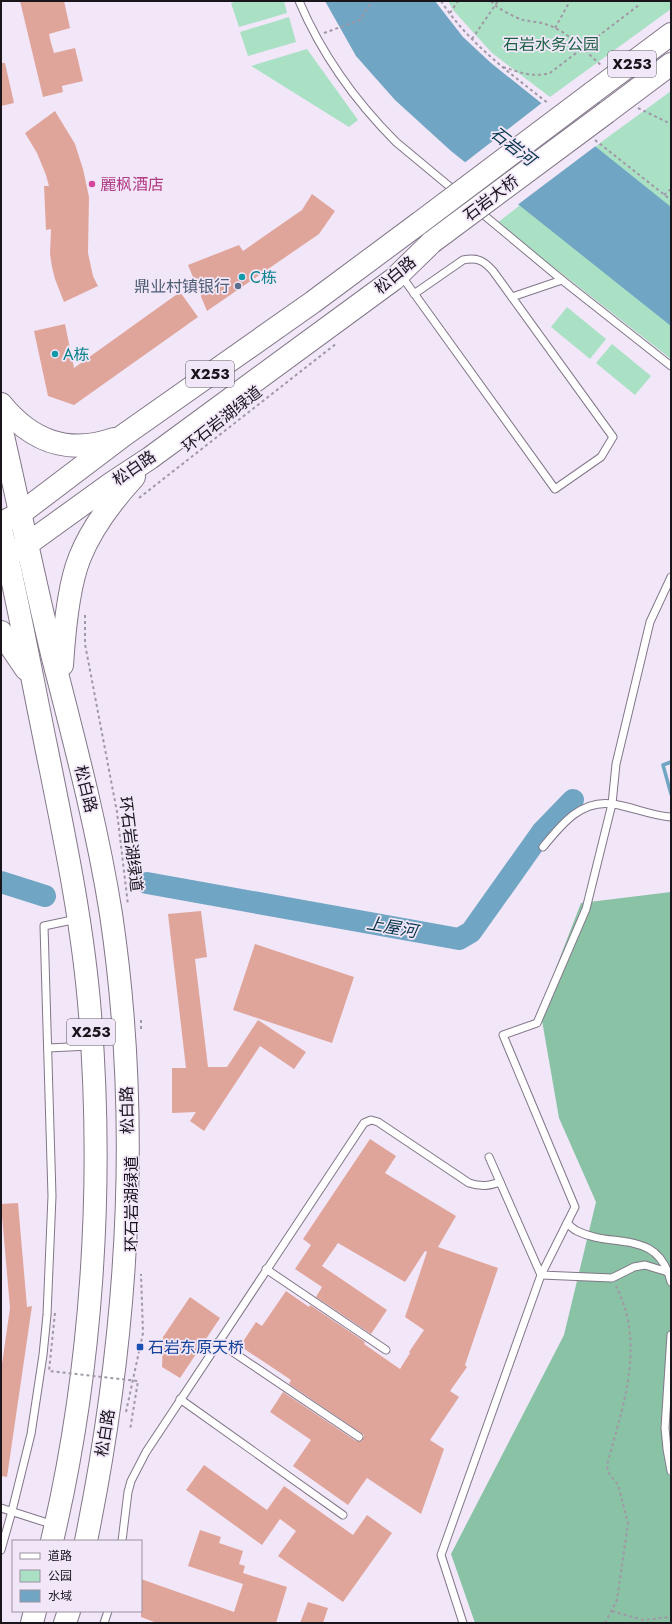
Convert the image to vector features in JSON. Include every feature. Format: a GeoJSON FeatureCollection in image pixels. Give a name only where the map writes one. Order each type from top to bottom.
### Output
{"type":"FeatureCollection","features":[{"type":"Feature","properties":{"kind":"main road","name":"石岩大桥"},"geometry":{"type":"LineString","coordinates":[[418,224],[671,34]]}},
{"type":"Feature","properties":{"kind":"main road","name":"石岩大桥"},"geometry":{"type":"LineString","coordinates":[[432,242],[671,64]]}},
{"type":"Feature","properties":{"kind":"main road","name":"松白路"},"geometry":{"type":"LineString","coordinates":[[1,524],[21,513],[124,435],[312,302],[418,224]]}},
{"type":"Feature","properties":{"kind":"main road","name":"松白路"},"geometry":{"type":"LineString","coordinates":[[12,552],[150,458],[400,273],[432,242]]}},
{"type":"Feature","properties":{"kind":"main road"},"geometry":{"type":"LineString","coordinates":[[1,404],[21,425],[47,441],[61,444],[91,444],[113,440],[124,435]]}},
{"type":"Feature","properties":{"kind":"main road"},"geometry":{"type":"LineString","coordinates":[[1,427],[21,513],[12,552]]}},
{"type":"Feature","properties":{"kind":"main road"},"geometry":{"type":"LineString","coordinates":[[62,693],[64,639],[72,588],[79,559],[90,536],[106,511],[150,458]]}},
{"type":"Feature","properties":{"kind":"main road","name":"松白路"},"geometry":{"type":"LineString","coordinates":[[1,529],[12,552],[62,693],[94,820],[111,914],[122,1010],[128,1106],[127,1202],[120,1314],[107,1423],[97,1487],[86,1540]]}},
{"type":"Feature","properties":{"kind":"main road","name":"松白路"},"geometry":{"type":"LineString","coordinates":[[12,552],[32,678],[79,919],[87,981],[92,1045],[96,1154],[93,1248],[83,1361],[76,1418],[54,1533]]}},
{"type":"Feature","properties":{"kind":"main road"},"geometry":{"type":"LineString","coordinates":[[1,632],[32,678]]}},
{"type":"Feature","properties":{"kind":"main road"},"geometry":{"type":"LineString","coordinates":[[32,1623],[35,1612]]}},
{"type":"Feature","properties":{"kind":"main road"},"geometry":{"type":"LineString","coordinates":[[65,1623],[69,1612]]}},
{"type":"Feature","properties":{"kind":"lane"},"geometry":{"type":"LineString","coordinates":[[299,1],[328,60],[377,124],[396,142],[562,280],[671,366]]}},
{"type":"Feature","properties":{"kind":"lane"},"geometry":{"type":"LineString","coordinates":[[400,273],[414,294],[555,489],[601,456],[613,437],[512,297],[484,262],[479,259],[472,258],[463,260],[414,294]]}},
{"type":"Feature","properties":{"kind":"lane"},"geometry":{"type":"LineString","coordinates":[[512,297],[562,280]]}},
{"type":"Feature","properties":{"kind":"lane"},"geometry":{"type":"LineString","coordinates":[[463,1623],[441,1555],[541,1275],[575,1207],[503,1036],[537,1023],[586,909],[612,804],[616,764],[650,622],[671,577]]}},
{"type":"Feature","properties":{"kind":"lane"},"geometry":{"type":"LineString","coordinates":[[543,847],[571,815],[591,805],[612,804],[670,818]]}},
{"type":"Feature","properties":{"kind":"lane"},"geometry":{"type":"LineString","coordinates":[[1,1550],[12,1512],[32,1426],[43,1355],[47,1316],[52,1196],[44,926],[79,919]]}},
{"type":"Feature","properties":{"kind":"lane"},"geometry":{"type":"LineString","coordinates":[[48,1048],[92,1045]]}},
{"type":"Feature","properties":{"kind":"lane"},"geometry":{"type":"LineString","coordinates":[[122,1540],[128,1492],[131,1481],[146,1452],[266,1268],[364,1123],[371,1120],[378,1122],[469,1183],[490,1186],[500,1182]]}},
{"type":"Feature","properties":{"kind":"lane"},"geometry":{"type":"LineString","coordinates":[[489,1157],[541,1275]]}},
{"type":"Feature","properties":{"kind":"lane"},"geometry":{"type":"LineString","coordinates":[[567,1223],[577,1231],[596,1237],[634,1243],[651,1251],[663,1261],[671,1282]]}},
{"type":"Feature","properties":{"kind":"lane"},"geometry":{"type":"LineString","coordinates":[[541,1275],[612,1278],[634,1267],[645,1265],[668,1272]]}},
{"type":"Feature","properties":{"kind":"lane"},"geometry":{"type":"LineString","coordinates":[[266,1268],[386,1350]]}},
{"type":"Feature","properties":{"kind":"lane"},"geometry":{"type":"LineString","coordinates":[[671,1335],[665,1428],[671,1471]]}},
{"type":"Feature","properties":{"kind":"lane"},"geometry":{"type":"LineString","coordinates":[[218,1342],[359,1437]]}},
{"type":"Feature","properties":{"kind":"lane"},"geometry":{"type":"LineString","coordinates":[[180,1399],[343,1515]]}},
{"type":"Feature","properties":{"kind":"lane"},"geometry":{"type":"LineString","coordinates":[[1,1508],[54,1533]]}},
{"type":"Feature","properties":{"kind":"lane"},"geometry":{"type":"LineString","coordinates":[[104,1623],[108,1612]]}},
{"type":"Feature","properties":{"kind":"path"},"geometry":{"type":"LineString","coordinates":[[315,36],[360,20],[372,1]]}},
{"type":"Feature","properties":{"kind":"path"},"geometry":{"type":"LineString","coordinates":[[450,13],[458,1]]}},
{"type":"Feature","properties":{"kind":"path"},"geometry":{"type":"LineString","coordinates":[[491,1],[494,5],[522,20],[539,22],[555,28],[602,66]]}},
{"type":"Feature","properties":{"kind":"path"},"geometry":{"type":"LineString","coordinates":[[472,39],[498,1]]}},
{"type":"Feature","properties":{"kind":"path"},"geometry":{"type":"LineString","coordinates":[[555,28],[570,1]]}},
{"type":"Feature","properties":{"kind":"path"},"geometry":{"type":"LineString","coordinates":[[502,66],[529,75],[541,76],[550,73],[639,5]]}},
{"type":"Feature","properties":{"kind":"path"},"geometry":{"type":"LineString","coordinates":[[637,108],[671,124]]}},
{"type":"Feature","properties":{"kind":"path"},"geometry":{"type":"LineString","coordinates":[[664,195],[671,189]]}},
{"type":"Feature","properties":{"kind":"path","name":"环石岩湖绿道"},"geometry":{"type":"LineString","coordinates":[[139,498],[340,340]]}},
{"type":"Feature","properties":{"kind":"path","name":"环石岩湖绿道"},"geometry":{"type":"LineString","coordinates":[[85,612],[85,644],[117,812],[128,906]]}},
{"type":"Feature","properties":{"kind":"path"},"geometry":{"type":"LineString","coordinates":[[141,1020],[142,1035]]}},
{"type":"Feature","properties":{"kind":"path","name":"环石岩湖绿道"},"geometry":{"type":"LineString","coordinates":[[125,1416],[143,1333],[141,1272]]}},
{"type":"Feature","properties":{"kind":"path"},"geometry":{"type":"LineString","coordinates":[[604,1623],[617,1600],[628,1523],[618,1485],[608,1472],[607,1465],[626,1394],[632,1360],[630,1325],[618,1290],[612,1278]]}},
{"type":"Feature","properties":{"kind":"path"},"geometry":{"type":"LineString","coordinates":[[55,1313],[50,1371],[138,1381],[130,1430]]}},
{"type":"Feature","properties":{"kind":"path"},"geometry":{"type":"LineString","coordinates":[[611,1611],[643,1620],[671,1617]]}},
{"type":"Feature","properties":{"kind":"green space"},"geometry":{"type":"Polygon","coordinates":[[[238,1],[284,1],[287,13],[239,27],[231,3],[238,1]]]}},
{"type":"Feature","properties":{"kind":"green space","name":"石岩水务公园"},"geometry":{"type":"Polygon","coordinates":[[[448,1],[671,1],[671,9],[550,97],[492,53],[453,10],[448,1]]]}},
{"type":"Feature","properties":{"kind":"green space"},"geometry":{"type":"Polygon","coordinates":[[[289,17],[296,42],[248,56],[240,32],[289,17]]]}},
{"type":"Feature","properties":{"kind":"green space"},"geometry":{"type":"Polygon","coordinates":[[[307,49],[358,120],[349,127],[251,66],[307,49]]]}},
{"type":"Feature","properties":{"kind":"green space"},"geometry":{"type":"Polygon","coordinates":[[[671,91],[671,359],[497,223],[604,140],[671,91]]]}},
{"type":"Feature","properties":{"kind":"green space"},"geometry":{"type":"Polygon","coordinates":[[[567,307],[606,339],[590,359],[551,327],[567,307]]]}},
{"type":"Feature","properties":{"kind":"green space"},"geometry":{"type":"Polygon","coordinates":[[[612,344],[651,376],[635,395],[596,363],[612,344]]]}},
{"type":"Feature","properties":{"kind":"green space"},"geometry":{"type":"Polygon","coordinates":[[[671,892],[671,1623],[475,1623],[451,1554],[564,1335],[596,1202],[559,1118],[540,1009],[581,903],[671,892]]]}},
{"type":"Feature","properties":{"kind":"water","name":"石岩河"},"geometry":{"type":"Polygon","coordinates":[[[325,1],[435,1],[463,37],[491,63],[671,207],[671,326],[451,151],[395,100],[356,56],[325,1]]]}},
{"type":"Feature","properties":{"kind":"pier"},"geometry":{"type":"Polygon","coordinates":[[[543,102],[597,145],[516,206],[463,164],[543,102]]]}},
{"type":"Feature","properties":{"kind":"building"},"geometry":{"type":"Polygon","coordinates":[[[20,1],[64,1],[70,28],[49,34],[51,43],[54,53],[75,48],[83,81],[62,86],[63,92],[43,97],[20,1]]]}},
{"type":"Feature","properties":{"kind":"building"},"geometry":{"type":"Polygon","coordinates":[[[1,63],[5,63],[14,103],[1,106],[1,63]]]}},
{"type":"Feature","properties":{"kind":"building"},"geometry":{"type":"Polygon","coordinates":[[[55,111],[75,144],[83,169],[89,197],[88,253],[93,276],[98,286],[64,302],[52,267],[50,254],[51,229],[46,230],[44,186],[49,186],[37,153],[25,133],[55,111]]]}},
{"type":"Feature","properties":{"kind":"building"},"geometry":{"type":"Polygon","coordinates":[[[312,194],[335,211],[319,234],[207,311],[188,265],[239,245],[243,251],[302,210],[312,194]]]}},
{"type":"Feature","properties":{"kind":"building"},"geometry":{"type":"Polygon","coordinates":[[[180,292],[198,317],[74,405],[48,396],[34,331],[65,324],[74,368],[180,292]]]}},
{"type":"Feature","properties":{"kind":"building"},"geometry":{"type":"Polygon","coordinates":[[[201,911],[207,957],[195,959],[208,1067],[227,1067],[258,1020],[306,1052],[294,1069],[260,1046],[204,1131],[190,1121],[196,1112],[172,1113],[172,1068],[186,1068],[168,914],[201,911]]]}},
{"type":"Feature","properties":{"kind":"building"},"geometry":{"type":"Polygon","coordinates":[[[255,944],[354,977],[332,1043],[233,1010],[255,944]]]}},
{"type":"Feature","properties":{"kind":"building"},"geometry":{"type":"Polygon","coordinates":[[[370,1139],[396,1156],[385,1173],[456,1216],[438,1247],[498,1268],[465,1365],[467,1367],[450,1391],[459,1397],[430,1440],[444,1449],[421,1514],[367,1478],[348,1505],[293,1466],[311,1440],[270,1412],[283,1392],[356,1441],[362,1441],[364,1435],[289,1384],[291,1380],[240,1346],[256,1322],[262,1326],[286,1291],[309,1307],[310,1305],[365,1342],[364,1344],[400,1369],[410,1353],[409,1352],[424,1330],[405,1317],[427,1252],[425,1251],[405,1282],[338,1243],[322,1266],[387,1310],[371,1334],[316,1297],[322,1287],[295,1269],[311,1245],[303,1239],[370,1139]]]}},
{"type":"Feature","properties":{"kind":"building"},"geometry":{"type":"Polygon","coordinates":[[[18,1203],[27,1307],[32,1306],[7,1477],[1,1476],[1,1371],[10,1308],[1,1204],[18,1203]]]}},
{"type":"Feature","properties":{"kind":"building"},"geometry":{"type":"Polygon","coordinates":[[[190,1297],[220,1318],[180,1378],[162,1367],[163,1337],[190,1297]]]}},
{"type":"Feature","properties":{"kind":"building"},"geometry":{"type":"Polygon","coordinates":[[[204,1465],[267,1510],[284,1486],[353,1535],[367,1515],[392,1533],[343,1602],[278,1556],[296,1531],[280,1519],[262,1545],[186,1490],[204,1465]]]}},
{"type":"Feature","properties":{"kind":"building"},"geometry":{"type":"Polygon","coordinates":[[[200,1530],[221,1537],[219,1543],[243,1551],[239,1564],[245,1566],[243,1573],[287,1587],[276,1623],[157,1623],[141,1617],[142,1579],[234,1612],[243,1584],[188,1566],[200,1530]]]}},
{"type":"Feature","properties":{"kind":"building"},"geometry":{"type":"Polygon","coordinates":[[[308,1602],[328,1608],[323,1623],[300,1623],[308,1602]]]}},
{"type":"Feature","properties":{"kind":"waterway"},"geometry":{"type":"LineString","coordinates":[[671,762],[663,765],[671,794]]}},
{"type":"Feature","properties":{"kind":"waterway","name":"上屋河"},"geometry":{"type":"LineString","coordinates":[[147,883],[459,939],[471,932],[542,832],[573,800]]}},
{"type":"Feature","properties":{"kind":"waterway","name":"上屋河"},"geometry":{"type":"LineString","coordinates":[[1,882],[45,896]]}},
{"type":"Feature","properties":{"kind":"place","name":"麗枫酒店"},"geometry":{"type":"Point","coordinates":[92,184]}},
{"type":"Feature","properties":{"kind":"place","name":"C栋"},"geometry":{"type":"Point","coordinates":[242,277]}},
{"type":"Feature","properties":{"kind":"place","name":"鼎业村镇银行"},"geometry":{"type":"Point","coordinates":[238,286]}},
{"type":"Feature","properties":{"kind":"place","name":"A栋"},"geometry":{"type":"Point","coordinates":[55,354]}},
{"type":"Feature","properties":{"kind":"place","name":"石岩东原天桥"},"geometry":{"type":"Point","coordinates":[140,1347]}}]}
